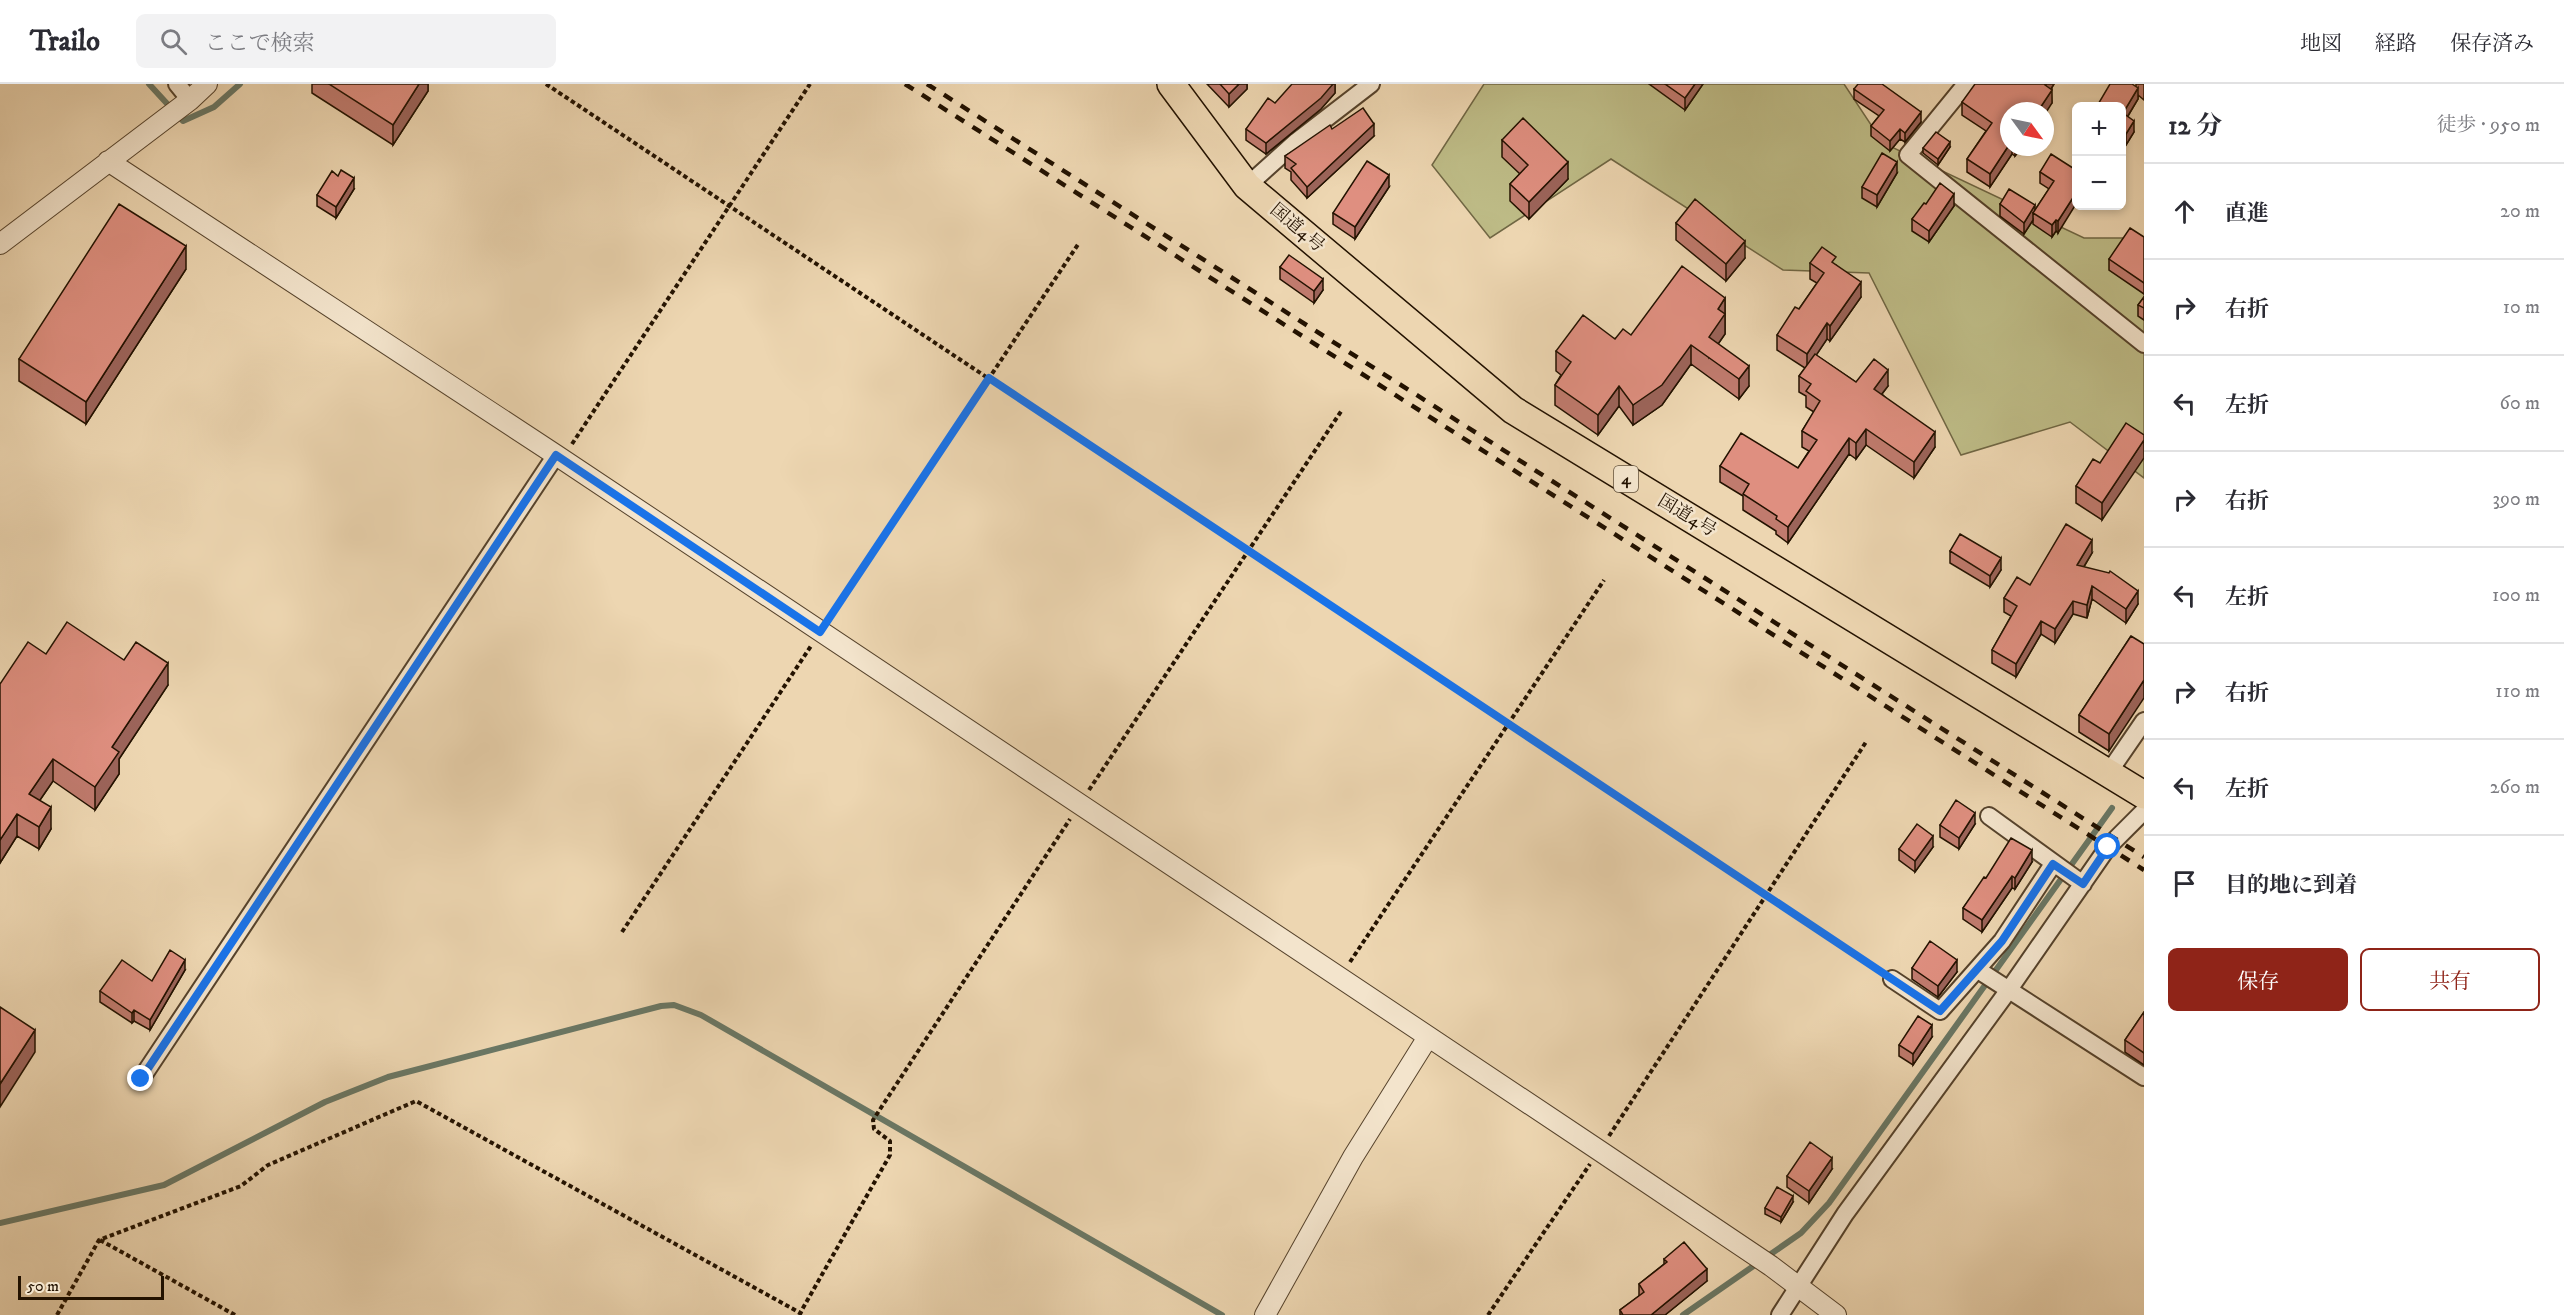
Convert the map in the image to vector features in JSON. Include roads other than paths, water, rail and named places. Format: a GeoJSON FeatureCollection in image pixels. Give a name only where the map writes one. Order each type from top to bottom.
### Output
{"type":"FeatureCollection","features":[{"type":"Feature","properties":{"kind":"highway","name":"国道4号"},"geometry":{"type":"LineString","coordinates":[[1171,84],[1247,186],[1512,410],[2144,795]]}},
{"type":"Feature","properties":{"kind":"street"},"geometry":{"type":"LineString","coordinates":[[177,84],[190,100]]}},
{"type":"Feature","properties":{"kind":"street"},"geometry":{"type":"LineString","coordinates":[[0,244],[190,100],[207,84]]}},
{"type":"Feature","properties":{"kind":"street"},"geometry":{"type":"LineString","coordinates":[[1247,186],[1297,141],[1371,84]]}},
{"type":"Feature","properties":{"kind":"street"},"geometry":{"type":"LineString","coordinates":[[1966,84],[1908,155],[2144,344]]}},
{"type":"Feature","properties":{"kind":"street"},"geometry":{"type":"LineString","coordinates":[[108,161],[559,457],[1600,1150],[1836,1315]]}},
{"type":"Feature","properties":{"kind":"street"},"geometry":{"type":"LineString","coordinates":[[141,1079],[559,457]]}},
{"type":"Feature","properties":{"kind":"street"},"geometry":{"type":"LineString","coordinates":[[2109,772],[2144,721]]}},
{"type":"Feature","properties":{"kind":"street"},"geometry":{"type":"LineString","coordinates":[[1780,1315],[1845,1214],[2078,881],[2114,838],[2144,811]]}},
{"type":"Feature","properties":{"kind":"street"},"geometry":{"type":"LineString","coordinates":[[1989,816],[2078,881]]}},
{"type":"Feature","properties":{"kind":"street"},"geometry":{"type":"LineString","coordinates":[[1892,979],[1940,1011],[1983,973],[2002,941],[2055,865]]}},
{"type":"Feature","properties":{"kind":"street"},"geometry":{"type":"LineString","coordinates":[[1983,973],[2144,1077]]}},
{"type":"Feature","properties":{"kind":"street"},"geometry":{"type":"LineString","coordinates":[[1265,1315],[1353,1157],[1428,1037]]}},
{"type":"Feature","properties":{"kind":"waterway"},"geometry":{"type":"LineString","coordinates":[[149,84],[183,121],[214,107],[240,84]]}},
{"type":"Feature","properties":{"kind":"waterway"},"geometry":{"type":"LineString","coordinates":[[1683,1315],[1801,1233],[1829,1203],[2112,808]]}},
{"type":"Feature","properties":{"kind":"waterway"},"geometry":{"type":"LineString","coordinates":[[0,1223],[164,1185],[325,1102],[388,1077],[661,1006],[674,1005],[701,1015],[1222,1315]]}},
{"type":"Feature","properties":{"kind":"railway"},"geometry":{"type":"LineString","coordinates":[[905,84],[2144,870]]}},
{"type":"Feature","properties":{"kind":"railway"},"geometry":{"type":"LineString","coordinates":[[927,84],[2144,857]]}}]}
